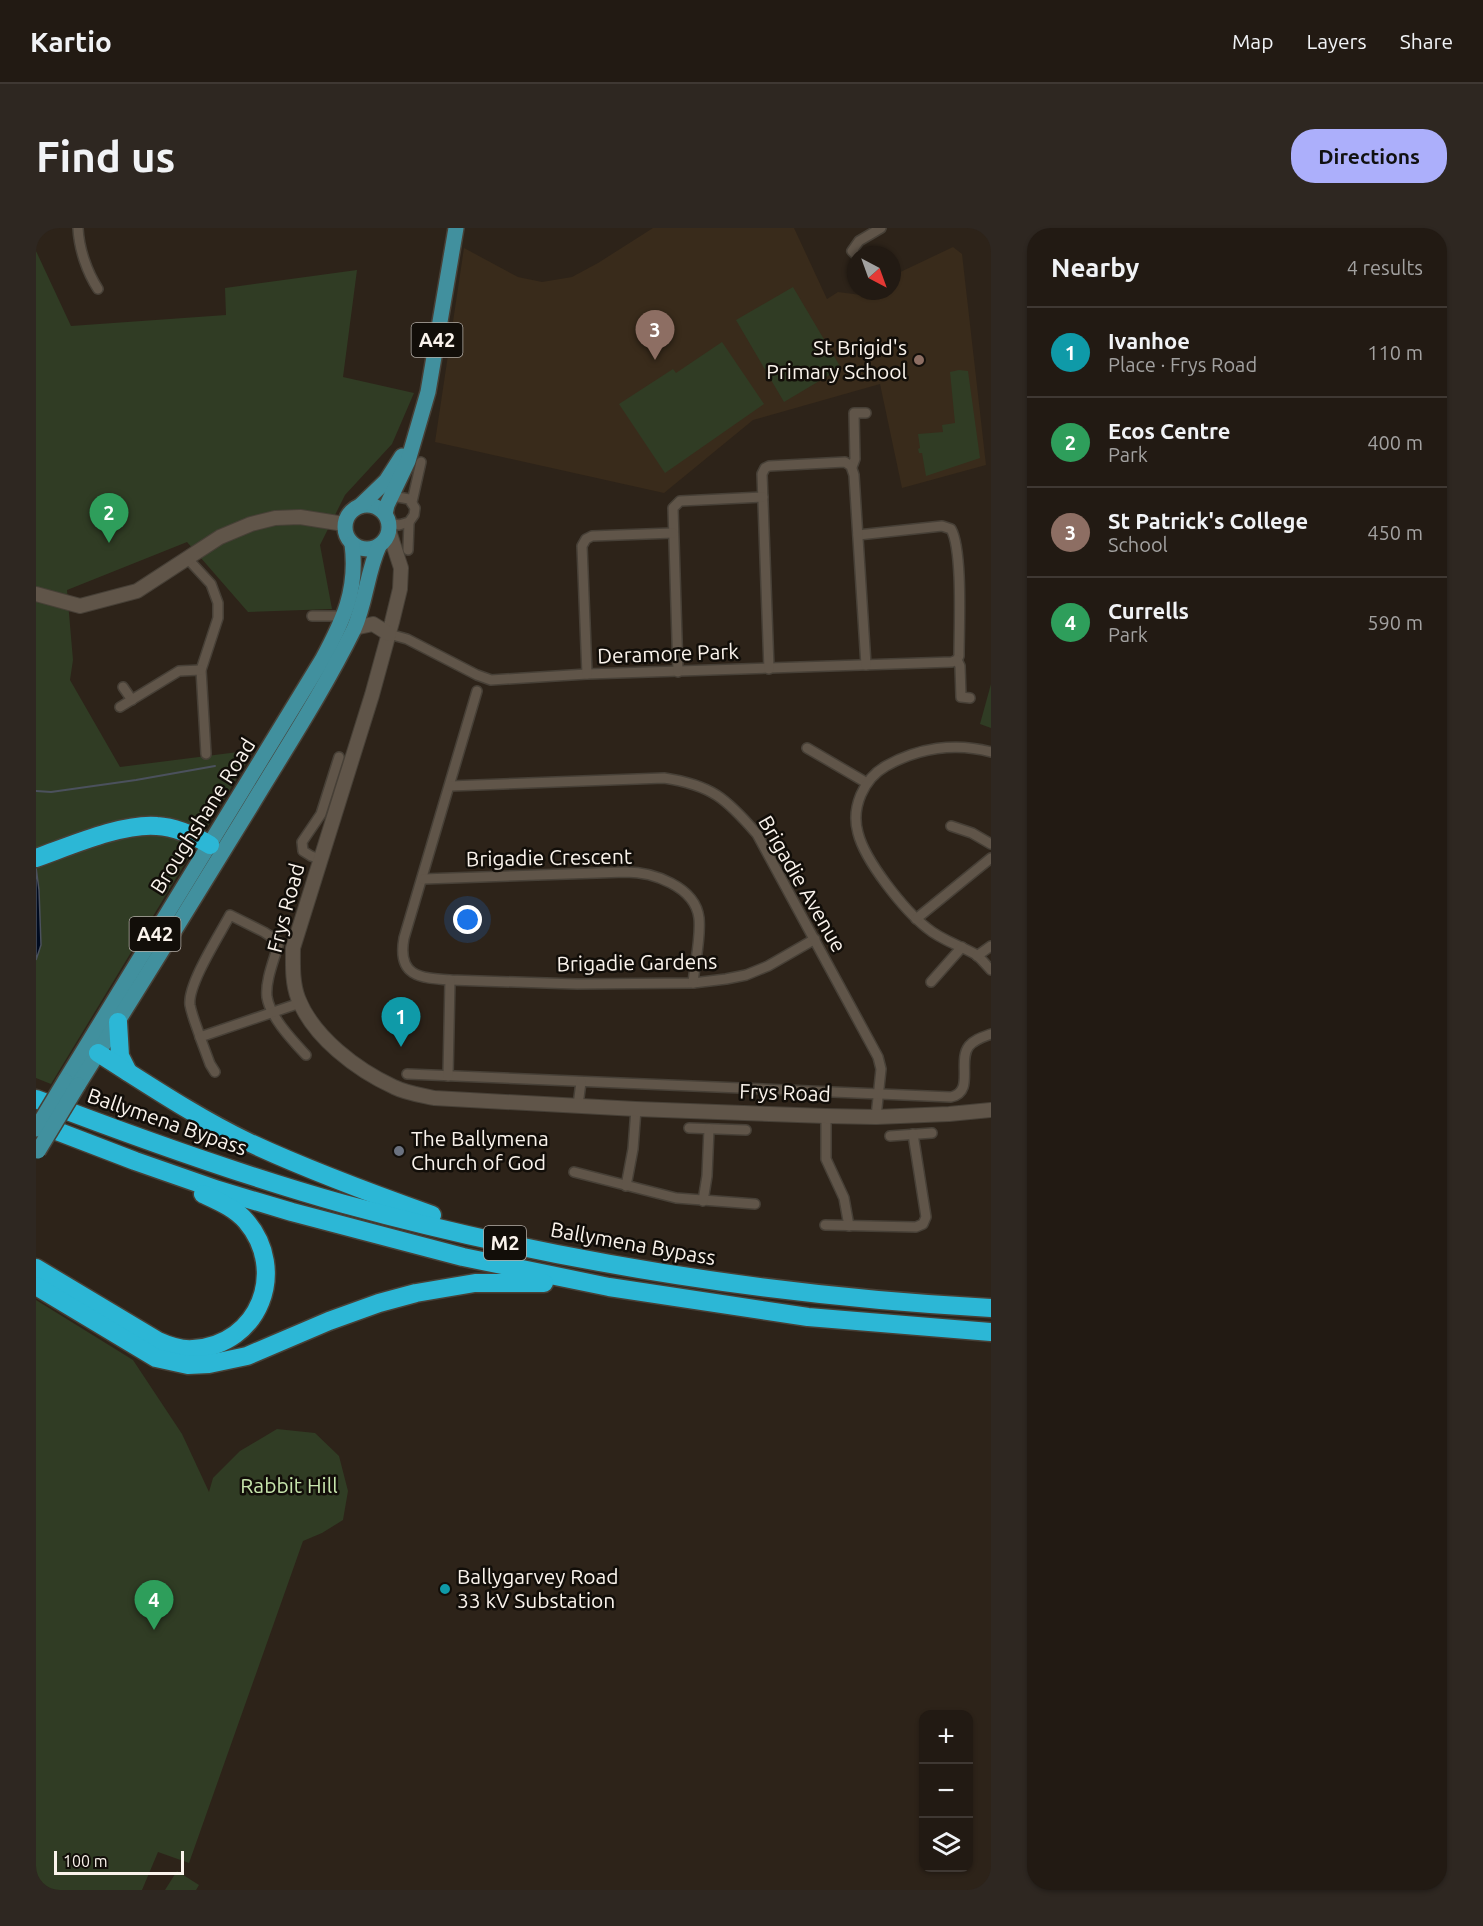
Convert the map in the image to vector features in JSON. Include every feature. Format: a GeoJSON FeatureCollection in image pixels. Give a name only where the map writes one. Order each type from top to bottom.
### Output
{"type":"FeatureCollection","features":[{"type":"Feature","properties":{"kind":"highway"},"geometry":{"type":"LineString","coordinates":[[36,858],[96,837],[140,827],[158,826],[183,833],[210,845]]}},
{"type":"Feature","properties":{"kind":"highway"},"geometry":{"type":"LineString","coordinates":[[118,1022],[120,1056],[128,1072]]}},
{"type":"Feature","properties":{"kind":"highway"},"geometry":{"type":"LineString","coordinates":[[92,1050],[195,1113],[247,1141],[312,1170],[435,1216],[565,1256]]}},
{"type":"Feature","properties":{"kind":"highway","name":"Ballymena Bypass"},"geometry":{"type":"LineString","coordinates":[[36,1099],[183,1154],[344,1203],[444,1229],[565,1256],[665,1274],[787,1291],[920,1304],[991,1308]]}},
{"type":"Feature","properties":{"kind":"highway","name":"Ballymena Bypass"},"geometry":{"type":"LineString","coordinates":[[36,1123],[135,1161],[239,1196],[388,1239],[463,1257],[609,1287],[808,1317],[991,1332]]}},
{"type":"Feature","properties":{"kind":"highway"},"geometry":{"type":"LineString","coordinates":[[36,1268],[158,1341],[175,1347],[192,1349],[211,1346],[226,1340],[246,1324],[261,1302],[266,1284],[266,1265],[256,1235],[246,1221],[230,1208],[135,1161]]}},
{"type":"Feature","properties":{"kind":"highway"},"geometry":{"type":"LineString","coordinates":[[36,1286],[156,1358],[188,1365],[208,1364],[247,1356],[329,1321],[379,1303],[447,1287],[506,1282],[609,1287]]}},
{"type":"Feature","properties":{"kind":"main road","name":"A42"},"geometry":{"type":"LineString","coordinates":[[385,531],[392,496],[408,461],[430,382],[456,228]]}},
{"type":"Feature","properties":{"kind":"main road","name":"A42"},"geometry":{"type":"LineString","coordinates":[[352,544],[346,535],[344,524],[350,513],[386,481],[413,438]]}},
{"type":"Feature","properties":{"kind":"main road"},"geometry":{"type":"LineString","coordinates":[[352,544],[365,550],[385,531],[374,506],[360,506]]}},
{"type":"Feature","properties":{"kind":"main road","name":"Broughshane Road"},"geometry":{"type":"LineString","coordinates":[[36,1129],[71,1083],[92,1050],[210,845],[322,660],[363,603],[373,559],[385,531]]}},
{"type":"Feature","properties":{"kind":"main road","name":"Broughshane Road"},"geometry":{"type":"LineString","coordinates":[[92,1050],[118,1022],[330,675],[352,621],[354,575],[352,544]]}},
{"type":"Feature","properties":{"kind":"main road"},"geometry":{"type":"LineString","coordinates":[[210,845],[215,855],[215,864]]}},
{"type":"Feature","properties":{"kind":"main road","name":"A42"},"geometry":{"type":"LineString","coordinates":[[37,1153],[71,1083]]}},
{"type":"Feature","properties":{"kind":"street"},"geometry":{"type":"LineString","coordinates":[[78,228],[90,278],[98,289]]}},
{"type":"Feature","properties":{"kind":"street"},"geometry":{"type":"LineString","coordinates":[[855,246],[881,228]]}},
{"type":"Feature","properties":{"kind":"street"},"geometry":{"type":"LineString","coordinates":[[866,413],[854,413],[855,459],[852,467],[866,665]]}},
{"type":"Feature","properties":{"kind":"street"},"geometry":{"type":"LineString","coordinates":[[412,502],[421,462]]}},
{"type":"Feature","properties":{"kind":"street"},"geometry":{"type":"LineString","coordinates":[[770,669],[761,475],[767,467],[845,462],[852,467]]}},
{"type":"Feature","properties":{"kind":"street"},"geometry":{"type":"LineString","coordinates":[[392,496],[405,498],[412,502],[415,508],[414,515],[409,522],[403,553]]}},
{"type":"Feature","properties":{"kind":"street"},"geometry":{"type":"LineString","coordinates":[[678,672],[672,512],[675,505],[680,501],[762,497]]}},
{"type":"Feature","properties":{"kind":"street"},"geometry":{"type":"LineString","coordinates":[[36,594],[80,606],[137,591],[231,532],[251,524],[275,518],[300,517],[344,524]]}},
{"type":"Feature","properties":{"kind":"street"},"geometry":{"type":"LineString","coordinates":[[385,531],[409,522]]}},
{"type":"Feature","properties":{"kind":"street"},"geometry":{"type":"LineString","coordinates":[[858,535],[942,526],[951,529],[954,536],[959,578],[957,660],[960,666],[961,697],[970,698]]}},
{"type":"Feature","properties":{"kind":"street","name":"Frys Road"},"geometry":{"type":"LineString","coordinates":[[385,531],[403,553],[401,576],[389,634],[293,948],[294,981],[300,1003],[315,1029],[360,1067],[394,1087],[434,1098],[826,1116],[876,1117],[991,1110]]}},
{"type":"Feature","properties":{"kind":"street"},"geometry":{"type":"LineString","coordinates":[[587,674],[583,542],[592,536],[673,533]]}},
{"type":"Feature","properties":{"kind":"street"},"geometry":{"type":"LineString","coordinates":[[187,558],[211,584],[218,603],[218,618],[201,670],[206,754]]}},
{"type":"Feature","properties":{"kind":"street"},"geometry":{"type":"LineString","coordinates":[[312,616],[373,624],[389,634]]}},
{"type":"Feature","properties":{"kind":"street","name":"Deramore Park"},"geometry":{"type":"LineString","coordinates":[[389,634],[407,639],[488,680],[957,660]]}},
{"type":"Feature","properties":{"kind":"street"},"geometry":{"type":"LineString","coordinates":[[120,707],[179,671],[201,670]]}},
{"type":"Feature","properties":{"kind":"street"},"geometry":{"type":"LineString","coordinates":[[123,687],[132,700]]}},
{"type":"Feature","properties":{"kind":"street","name":"Brigadie Gardens"},"geometry":{"type":"LineString","coordinates":[[477,691],[405,934],[403,957],[417,976],[430,979],[577,984],[693,982],[726,979],[746,975],[768,966],[815,939]]}},
{"type":"Feature","properties":{"kind":"street"},"geometry":{"type":"LineString","coordinates":[[991,752],[957,747],[903,757],[882,768],[867,783],[860,798],[856,820],[860,839],[868,855],[892,891],[916,919],[933,933],[977,956],[991,970]]}},
{"type":"Feature","properties":{"kind":"street"},"geometry":{"type":"LineString","coordinates":[[807,748],[867,783]]}},
{"type":"Feature","properties":{"kind":"street"},"geometry":{"type":"LineString","coordinates":[[321,860],[304,852],[302,842],[320,817],[339,757]]}},
{"type":"Feature","properties":{"kind":"street","name":"Brigadie Avenue"},"geometry":{"type":"LineString","coordinates":[[450,786],[664,778],[688,782],[713,792],[739,813],[757,834],[880,1061],[876,1117]]}},
{"type":"Feature","properties":{"kind":"street"},"geometry":{"type":"LineString","coordinates":[[951,826],[972,832],[991,844]]}},
{"type":"Feature","properties":{"kind":"street"},"geometry":{"type":"LineString","coordinates":[[916,919],[991,858]]}},
{"type":"Feature","properties":{"kind":"street","name":"Brigadie Crescent"},"geometry":{"type":"LineString","coordinates":[[423,879],[626,872],[661,878],[682,892],[697,910],[699,928],[693,982]]}},
{"type":"Feature","properties":{"kind":"street"},"geometry":{"type":"LineString","coordinates":[[215,1072],[200,1037],[190,1003],[195,983],[209,952],[230,915],[279,942],[267,987],[267,998],[272,1012],[290,1038],[306,1055]]}},
{"type":"Feature","properties":{"kind":"street"},"geometry":{"type":"LineString","coordinates":[[977,956],[991,946]]}},
{"type":"Feature","properties":{"kind":"street"},"geometry":{"type":"LineString","coordinates":[[931,982],[962,947]]}},
{"type":"Feature","properties":{"kind":"street"},"geometry":{"type":"LineString","coordinates":[[448,1076],[450,980]]}},
{"type":"Feature","properties":{"kind":"street"},"geometry":{"type":"LineString","coordinates":[[200,1037],[300,1003]]}},
{"type":"Feature","properties":{"kind":"street","name":"Frys Road"},"geometry":{"type":"LineString","coordinates":[[407,1074],[951,1097],[958,1095],[963,1089],[964,1059],[968,1047],[976,1040],[991,1034]]}},
{"type":"Feature","properties":{"kind":"street"},"geometry":{"type":"LineString","coordinates":[[578,1105],[581,1082]]}},
{"type":"Feature","properties":{"kind":"street"},"geometry":{"type":"LineString","coordinates":[[626,1186],[633,1149],[636,1109]]}},
{"type":"Feature","properties":{"kind":"street"},"geometry":{"type":"LineString","coordinates":[[826,1116],[826,1159],[845,1200],[849,1226]]}},
{"type":"Feature","properties":{"kind":"street"},"geometry":{"type":"LineString","coordinates":[[689,1128],[746,1130]]}},
{"type":"Feature","properties":{"kind":"street"},"geometry":{"type":"LineString","coordinates":[[703,1201],[707,1176],[709,1129]]}},
{"type":"Feature","properties":{"kind":"street"},"geometry":{"type":"LineString","coordinates":[[890,1136],[932,1133]]}},
{"type":"Feature","properties":{"kind":"street"},"geometry":{"type":"LineString","coordinates":[[825,1225],[916,1227],[924,1223],[926,1218],[913,1134]]}},
{"type":"Feature","properties":{"kind":"street"},"geometry":{"type":"LineString","coordinates":[[574,1172],[676,1198],[755,1204]]}},
{"type":"Feature","properties":{"kind":"shaded area"},"geometry":{"type":"Polygon","coordinates":[[[653,228],[794,228],[827,299],[838,292],[847,293],[847,300],[901,300],[901,272],[953,247],[962,254],[986,465],[902,488],[880,384],[753,420],[664,493],[435,442],[464,248],[518,277],[542,282],[572,277],[653,228]]]}},
{"type":"Feature","properties":{"kind":"green space"},"geometry":{"type":"Polygon","coordinates":[[[36,251],[71,326],[226,315],[225,288],[357,270],[343,377],[414,393],[392,444],[345,495],[320,545],[332,609],[248,612],[187,542],[67,590],[73,660],[70,680],[120,767],[254,750],[51,1084],[36,1078],[36,251]]]}},
{"type":"Feature","properties":{"kind":"green space"},"geometry":{"type":"Polygon","coordinates":[[[793,287],[841,368],[784,402],[736,320],[793,287]]]}},
{"type":"Feature","properties":{"kind":"green space"},"geometry":{"type":"Polygon","coordinates":[[[722,342],[764,404],[665,473],[619,404],[673,369],[676,373],[722,342]]]}},
{"type":"Feature","properties":{"kind":"green space"},"geometry":{"type":"Polygon","coordinates":[[[968,371],[980,458],[926,476],[922,453],[919,453],[918,449],[920,448],[918,434],[943,432],[942,425],[955,423],[950,372],[968,371]]]}},
{"type":"Feature","properties":{"kind":"green space"},"geometry":{"type":"Polygon","coordinates":[[[991,684],[991,728],[980,724],[991,684]]]}},
{"type":"Feature","properties":{"kind":"green space","name":"Rabbit Hill"},"geometry":{"type":"Polygon","coordinates":[[[36,1300],[133,1360],[182,1434],[209,1492],[213,1478],[240,1451],[277,1429],[315,1433],[339,1456],[348,1491],[343,1520],[303,1541],[189,1863],[158,1852],[142,1890],[36,1890],[36,1300]]]}},
{"type":"Feature","properties":{"kind":"green space"},"geometry":{"type":"Polygon","coordinates":[[[177,1871],[199,1885],[196,1890],[165,1890],[177,1871]]]}},
{"type":"Feature","properties":{"kind":"water"},"geometry":{"type":"Polygon","coordinates":[[[36,867],[41,945],[36,960],[36,867]]]}},
{"type":"Feature","properties":{"kind":"waterway"},"geometry":{"type":"LineString","coordinates":[[36,791],[51,792],[215,766]]}},
{"type":"Feature","properties":{"kind":"place","name":"St Patrick's College"},"geometry":{"type":"Point","coordinates":[655,360]}},
{"type":"Feature","properties":{"kind":"place","name":"St Brigid's Primary School"},"geometry":{"type":"Point","coordinates":[919,360]}},
{"type":"Feature","properties":{"kind":"place","name":"Ecos Centre"},"geometry":{"type":"Point","coordinates":[109,543]}},
{"type":"Feature","properties":{"kind":"place","name":"Ivanhoe"},"geometry":{"type":"Point","coordinates":[401,1047]}},
{"type":"Feature","properties":{"kind":"place","name":"The Ballymena Church of God"},"geometry":{"type":"Point","coordinates":[399,1151]}},
{"type":"Feature","properties":{"kind":"place","name":"Ballygarvey Road 33 kV Substation"},"geometry":{"type":"Point","coordinates":[445,1589]}},
{"type":"Feature","properties":{"kind":"place","name":"Currells"},"geometry":{"type":"Point","coordinates":[154,1630]}}]}
